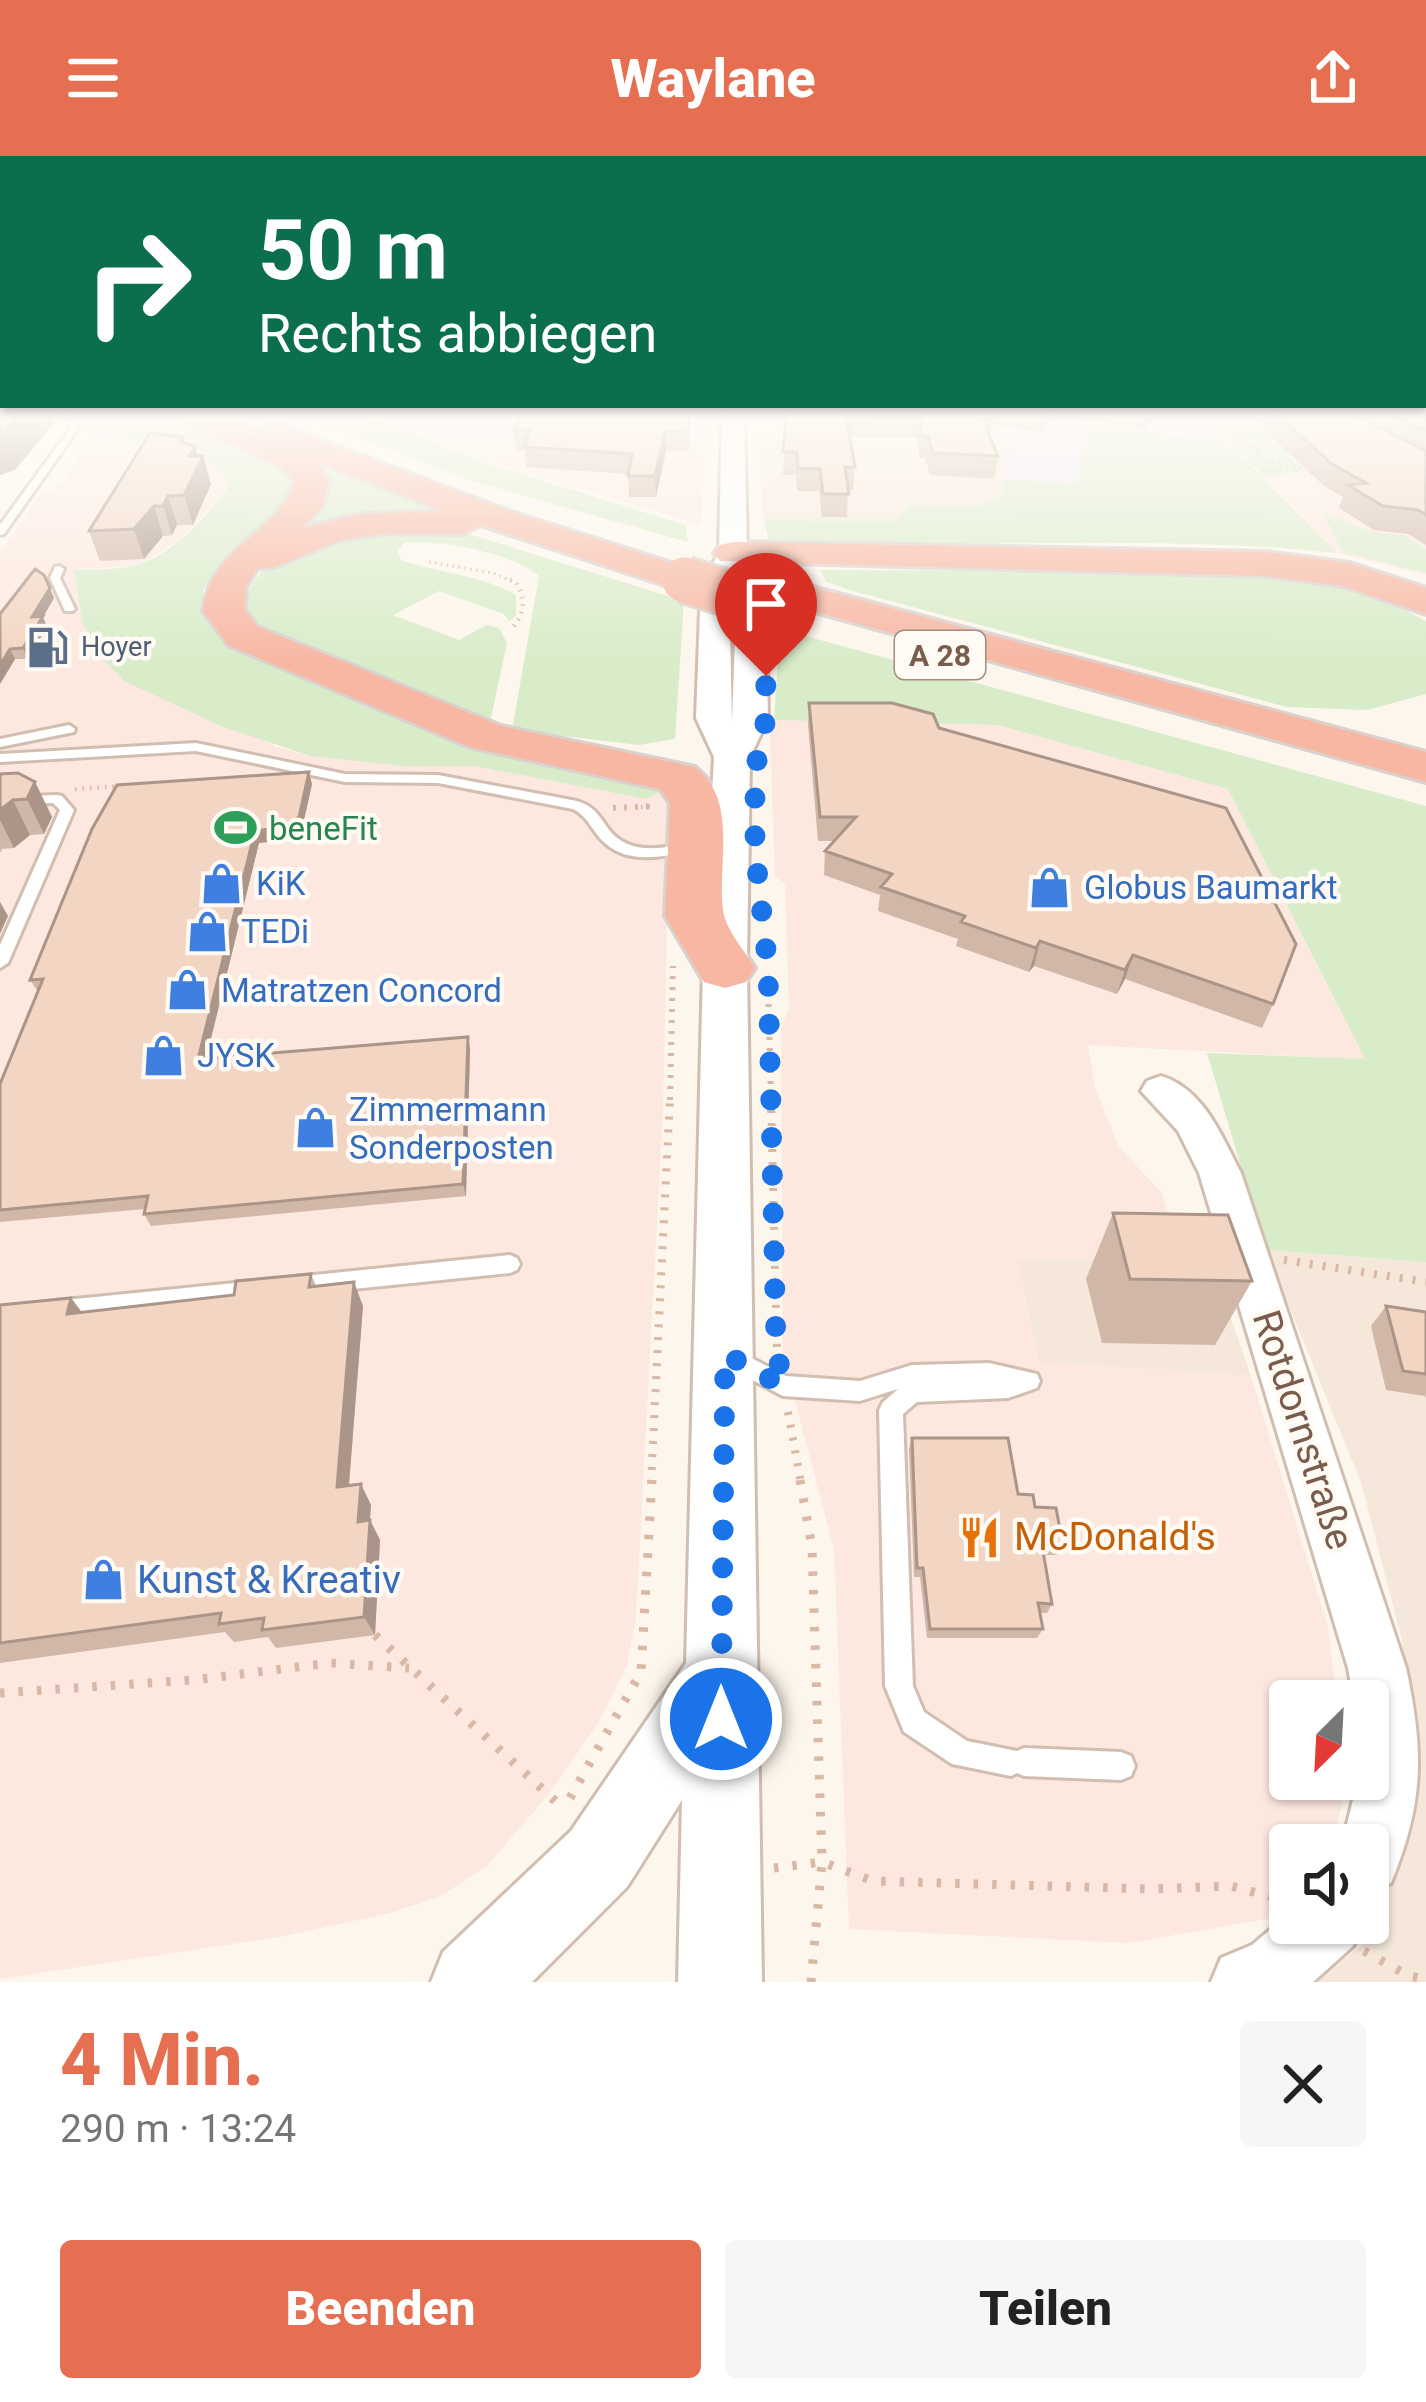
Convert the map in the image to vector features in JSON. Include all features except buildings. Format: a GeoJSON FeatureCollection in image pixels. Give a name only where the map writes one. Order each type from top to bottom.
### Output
{"type":"FeatureCollection","features":[{"type":"Feature","properties":{"kind":"highway"},"geometry":{"type":"LineString","coordinates":[[242,568],[243,561],[304,508],[310,495]]}},
{"type":"Feature","properties":{"kind":"highway","name":"A 28"},"geometry":{"type":"LineString","coordinates":[[433,495],[569,543],[681,570],[1426,790]]}},
{"type":"Feature","properties":{"kind":"highway","name":"A 28"},"geometry":{"type":"LineString","coordinates":[[479,495],[681,570]]}},
{"type":"Feature","properties":{"kind":"highway"},"geometry":{"type":"LineString","coordinates":[[569,543],[462,523],[383,522],[306,538],[242,568],[226,587],[223,602],[231,624],[251,640],[487,737],[654,771],[690,788],[695,803],[658,850],[694,916],[747,968]]}},
{"type":"Feature","properties":{"kind":"highway"},"geometry":{"type":"LineString","coordinates":[[733,553],[1266,564],[1350,575],[1426,602]]}},
{"type":"Feature","properties":{"kind":"highway","name":"A 28"},"geometry":{"type":"LineString","coordinates":[[784,601],[1426,767]]}},
{"type":"Feature","properties":{"kind":"highway"},"geometry":{"type":"LineString","coordinates":[[1149,692],[1298,719],[1354,724],[1426,719]]}},
{"type":"Feature","properties":{"kind":"highway"},"geometry":{"type":"LineString","coordinates":[[591,758],[732,757]]}},
{"type":"Feature","properties":{"kind":"street"},"geometry":{"type":"LineString","coordinates":[[720,1982],[725,1354],[747,968],[732,757],[751,719],[751,583],[733,553],[733,495]]}},
{"type":"Feature","properties":{"kind":"street","name":"Rotdornstraße"},"geometry":{"type":"LineString","coordinates":[[1161,1091],[1193,1121],[1220,1174],[1377,1668],[1408,1801],[1386,1816],[1383,1824]]}},
{"type":"Feature","properties":{"kind":"street"},"geometry":{"type":"LineString","coordinates":[[473,1982],[599,1858],[721,1674]]}},
{"type":"Feature","properties":{"kind":"street"},"geometry":{"type":"LineString","coordinates":[[1244,1982],[1275,1970],[1295,1944]]}},
{"type":"Feature","properties":{"kind":"lane"},"geometry":{"type":"LineString","coordinates":[[0,532],[26,495]]}},
{"type":"Feature","properties":{"kind":"lane"},"geometry":{"type":"LineString","coordinates":[[59,569],[55,578],[69,609]]}},
{"type":"Feature","properties":{"kind":"lane"},"geometry":{"type":"LineString","coordinates":[[0,743],[69,729]]}},
{"type":"Feature","properties":{"kind":"lane"},"geometry":{"type":"LineString","coordinates":[[0,758],[196,747],[243,753],[310,773],[438,779],[577,805],[594,814],[604,836],[618,847],[658,850]]}},
{"type":"Feature","properties":{"kind":"lane"},"geometry":{"type":"LineString","coordinates":[[0,801],[57,799],[67,810],[0,963]]}},
{"type":"Feature","properties":{"kind":"lane"},"geometry":{"type":"LineString","coordinates":[[25,1313],[510,1264]]}},
{"type":"Feature","properties":{"kind":"lane"},"geometry":{"type":"LineString","coordinates":[[725,1354],[783,1386],[860,1391],[912,1375],[989,1373],[1029,1381],[1008,1388],[912,1392],[891,1410],[899,1686],[914,1722],[962,1754],[1018,1762],[1121,1766]]}},
{"type":"Feature","properties":{"kind":"path"},"geometry":{"type":"LineString","coordinates":[[429,562],[493,573],[516,582],[524,600],[520,620],[512,628]]}},
{"type":"Feature","properties":{"kind":"path"},"geometry":{"type":"LineString","coordinates":[[71,789],[143,784]]}},
{"type":"Feature","properties":{"kind":"path"},"geometry":{"type":"LineString","coordinates":[[624,809],[642,808]]}},
{"type":"Feature","properties":{"kind":"path"},"geometry":{"type":"LineString","coordinates":[[375,1635],[562,1811],[641,1672],[669,1161],[674,946]]}},
{"type":"Feature","properties":{"kind":"path"},"geometry":{"type":"LineString","coordinates":[[747,968],[776,1345],[812,1547],[822,1862],[811,1982]]}},
{"type":"Feature","properties":{"kind":"path"},"geometry":{"type":"LineString","coordinates":[[1244,1254],[1426,1282]]}},
{"type":"Feature","properties":{"kind":"path"},"geometry":{"type":"LineString","coordinates":[[0,1693],[193,1680],[330,1663],[411,1668]]}},
{"type":"Feature","properties":{"kind":"path"},"geometry":{"type":"LineString","coordinates":[[723,1876],[822,1862],[873,1881],[1151,1889],[1231,1886],[1269,1900]]}},
{"type":"Feature","properties":{"kind":"path"},"geometry":{"type":"LineString","coordinates":[[1353,1944],[1409,1976],[1426,1978]]}},
{"type":"Feature","properties":{"kind":"shaded area"},"geometry":{"type":"Polygon","coordinates":[[[221,495],[183,537],[140,565],[74,570],[82,622],[275,746],[310,756],[401,766],[474,766],[646,799],[670,786],[663,1109],[636,1617],[627,1665],[598,1723],[549,1794],[487,1866],[439,1897],[285,1936],[0,1979],[0,552],[39,496],[221,495]]]}},
{"type":"Feature","properties":{"kind":"shaded area"},"geometry":{"type":"Polygon","coordinates":[[[601,495],[703,495],[701,525],[601,495]]]}},
{"type":"Feature","properties":{"kind":"shaded area"},"geometry":{"type":"Polygon","coordinates":[[[762,495],[1002,495],[980,506],[912,505],[893,521],[764,520],[762,495]]]}},
{"type":"Feature","properties":{"kind":"shaded area"},"geometry":{"type":"Polygon","coordinates":[[[1281,495],[1426,495],[1426,575],[1338,553],[1281,495]]]}},
{"type":"Feature","properties":{"kind":"shaded area"},"geometry":{"type":"Polygon","coordinates":[[[774,720],[997,725],[1228,789],[1365,1060],[1088,1045],[1095,1088],[1119,1147],[1162,1193],[1182,1260],[1017,1259],[1039,1362],[1251,1376],[1328,1627],[1334,1680],[1269,1680],[1269,1800],[1343,1800],[1337,1824],[1269,1824],[1268,1919],[1128,1943],[849,1929],[834,1549],[783,1355],[781,1030],[789,1007],[785,883],[775,877],[770,732],[774,720]]]}},
{"type":"Feature","properties":{"kind":"shaded area"},"geometry":{"type":"Polygon","coordinates":[[[1266,1250],[1426,1262],[1426,1982],[1311,1982],[1364,1944],[1389,1944],[1389,1889],[1414,1776],[1402,1640],[1361,1482],[1266,1250]]]}},
{"type":"Feature","properties":{"kind":"shaded area"},"geometry":{"type":"Polygon","coordinates":[[[1209,1256],[1251,1376],[1039,1362],[1017,1259],[1209,1256]]]}},
{"type":"Feature","properties":{"kind":"green space"},"geometry":{"type":"Polygon","coordinates":[[[222,495],[293,495],[291,504],[232,556],[203,590],[203,611],[228,639],[670,786],[646,799],[474,766],[401,766],[310,756],[221,726],[124,681],[101,657],[82,622],[74,570],[146,562],[186,535],[222,495]]]}},
{"type":"Feature","properties":{"kind":"green space"},"geometry":{"type":"Polygon","coordinates":[[[292,495],[400,495],[462,519],[278,545],[292,495]]]}},
{"type":"Feature","properties":{"kind":"green space"},"geometry":{"type":"Polygon","coordinates":[[[522,495],[589,495],[685,525],[688,542],[522,495]]]}},
{"type":"Feature","properties":{"kind":"green space"},"geometry":{"type":"Polygon","coordinates":[[[1002,495],[1280,495],[1338,553],[1196,544],[769,541],[764,520],[893,521],[912,505],[980,506],[1002,495]]]}},
{"type":"Feature","properties":{"kind":"green space"},"geometry":{"type":"Polygon","coordinates":[[[1322,512],[1369,531],[1403,535],[1426,549],[1426,573],[1343,552],[1322,512]]]}},
{"type":"Feature","properties":{"kind":"green space"},"geometry":{"type":"Polygon","coordinates":[[[453,529],[684,601],[675,739],[639,745],[512,730],[539,576],[494,554],[418,542],[404,543],[397,551],[401,560],[489,583],[516,595],[516,616],[509,621],[504,614],[439,591],[393,615],[459,640],[486,625],[499,628],[507,643],[491,718],[486,720],[266,637],[245,615],[250,588],[268,567],[294,552],[361,536],[453,529]]]}},
{"type":"Feature","properties":{"kind":"green space"},"geometry":{"type":"Polygon","coordinates":[[[820,570],[1228,572],[1308,579],[1372,593],[1426,621],[1426,694],[1367,710],[1287,707],[853,591],[826,582],[820,570]]]}},
{"type":"Feature","properties":{"kind":"green space"},"geometry":{"type":"Polygon","coordinates":[[[780,629],[1426,806],[1426,1262],[1266,1250],[1207,1053],[1365,1059],[1228,789],[997,725],[774,720],[780,629]]]}},
{"type":"Feature","properties":{"kind":"place","name":"Hoyer"},"geometry":{"type":"Point","coordinates":[47,647]}},
{"type":"Feature","properties":{"kind":"place","name":"beneFit"},"geometry":{"type":"Point","coordinates":[235,828]}},
{"type":"Feature","properties":{"kind":"place","name":"KiK"},"geometry":{"type":"Point","coordinates":[222,883]}},
{"type":"Feature","properties":{"kind":"place","name":"Globus Baumarkt"},"geometry":{"type":"Point","coordinates":[1050,887]}},
{"type":"Feature","properties":{"kind":"place","name":"TEDi"},"geometry":{"type":"Point","coordinates":[207,931]}},
{"type":"Feature","properties":{"kind":"place","name":"Matratzen Concord"},"geometry":{"type":"Point","coordinates":[187,990]}},
{"type":"Feature","properties":{"kind":"place","name":"JYSK"},"geometry":{"type":"Point","coordinates":[163,1055]}},
{"type":"Feature","properties":{"kind":"place","name":"Zimmermann Sonderposten"},"geometry":{"type":"Point","coordinates":[315,1128]}},
{"type":"Feature","properties":{"kind":"place","name":"McDonald's"},"geometry":{"type":"Point","coordinates":[980,1537]}},
{"type":"Feature","properties":{"kind":"place","name":"Kunst & Kreativ"},"geometry":{"type":"Point","coordinates":[103,1580]}},
{"type":"Feature","properties":{"kind":"route"},"geometry":{"type":"LineString","coordinates":[[721,1719],[725,1354],[783,1386],[776,1345],[768,968],[755,850],[755,770],[765,723],[766,676]]}}]}
